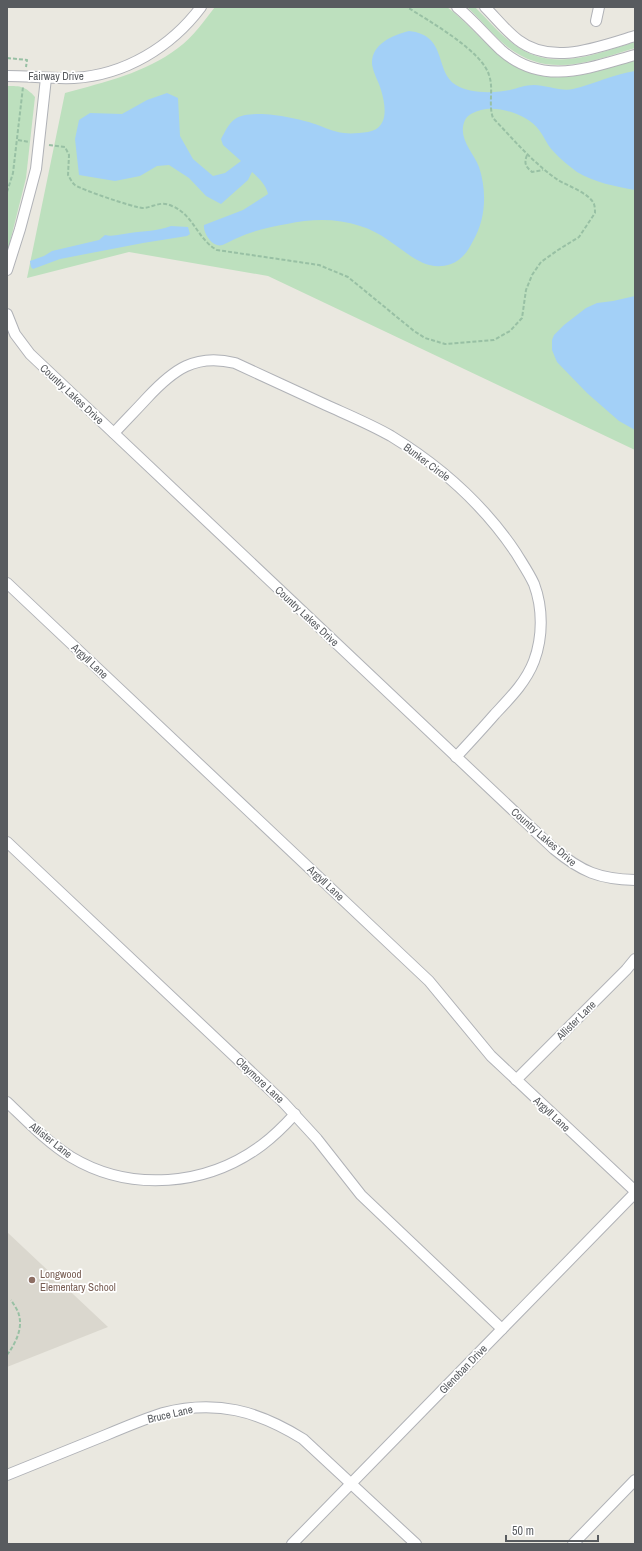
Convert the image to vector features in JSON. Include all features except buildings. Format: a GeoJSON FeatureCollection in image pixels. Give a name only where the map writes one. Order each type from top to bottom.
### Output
{"type":"FeatureCollection","features":[{"type":"Feature","properties":{"kind":"street","name":"Fairway Drive"},"geometry":{"type":"LineString","coordinates":[[7,76],[75,78],[114,70],[142,59],[163,46],[181,31],[201,7]]}},
{"type":"Feature","properties":{"kind":"street"},"geometry":{"type":"LineString","coordinates":[[457,7],[502,50],[528,66],[559,72],[578,71],[635,55]]}},
{"type":"Feature","properties":{"kind":"street"},"geometry":{"type":"LineString","coordinates":[[485,7],[506,30],[519,41],[528,46],[551,53],[577,52],[635,36]]}},
{"type":"Feature","properties":{"kind":"street"},"geometry":{"type":"LineString","coordinates":[[596,21],[599,7]]}},
{"type":"Feature","properties":{"kind":"street"},"geometry":{"type":"LineString","coordinates":[[7,270],[36,170],[46,78]]}},
{"type":"Feature","properties":{"kind":"street","name":"Country Lakes Drive"},"geometry":{"type":"LineString","coordinates":[[8,317],[15,334],[30,354],[554,849],[572,864],[598,876],[635,880]]}},
{"type":"Feature","properties":{"kind":"street","name":"Bunker Circle"},"geometry":{"type":"LineString","coordinates":[[114,434],[162,382],[180,368],[199,361],[227,361],[242,366],[361,420],[420,455],[463,491],[483,511],[508,541],[527,570],[537,594],[541,613],[540,632],[534,662],[525,680],[516,692],[456,757]]}},
{"type":"Feature","properties":{"kind":"street","name":"Argyll Lane"},"geometry":{"type":"LineString","coordinates":[[7,583],[429,981],[481,1045],[635,1192]]}},
{"type":"Feature","properties":{"kind":"street","name":"Claymore Lane"},"geometry":{"type":"LineString","coordinates":[[7,842],[295,1114],[317,1139],[360,1195],[502,1329]]}},
{"type":"Feature","properties":{"kind":"street","name":"Allister Lane"},"geometry":{"type":"LineString","coordinates":[[516,1080],[626,970],[635,959]]}},
{"type":"Feature","properties":{"kind":"street","name":"Allister Lane"},"geometry":{"type":"LineString","coordinates":[[7,1102],[45,1137],[72,1158],[105,1172],[148,1180],[201,1176],[227,1166],[264,1144],[295,1114]]}},
{"type":"Feature","properties":{"kind":"street","name":"Glenoban Drive"},"geometry":{"type":"LineString","coordinates":[[292,1544],[635,1192]]}},
{"type":"Feature","properties":{"kind":"street","name":"Bruce Lane"},"geometry":{"type":"LineString","coordinates":[[7,1475],[163,1413],[190,1408],[214,1408],[239,1411],[254,1415],[281,1426],[303,1439],[416,1544]]}},
{"type":"Feature","properties":{"kind":"street"},"geometry":{"type":"LineString","coordinates":[[572,1544],[635,1480]]}},
{"type":"Feature","properties":{"kind":"path"},"geometry":{"type":"LineString","coordinates":[[50,145],[65,147],[69,155],[68,175],[75,185],[117,201],[143,208],[158,203],[171,205],[183,211],[205,241],[217,250],[306,262],[335,271],[348,277],[414,331],[425,338],[445,344],[494,340],[510,331],[522,318],[526,290],[532,275],[541,262],[579,237],[595,214],[594,204],[589,198],[543,170],[493,118],[491,112],[492,90],[490,79],[487,68],[479,59],[460,43],[407,7]]}},
{"type":"Feature","properties":{"kind":"path"},"geometry":{"type":"LineString","coordinates":[[7,58],[27,60],[26,66]]}},
{"type":"Feature","properties":{"kind":"path"},"geometry":{"type":"LineString","coordinates":[[7,192],[13,173],[24,86]]}},
{"type":"Feature","properties":{"kind":"path"},"geometry":{"type":"LineString","coordinates":[[18,140],[29,142]]}},
{"type":"Feature","properties":{"kind":"path"},"geometry":{"type":"LineString","coordinates":[[527,155],[524,161],[525,166],[532,172],[543,170]]}},
{"type":"Feature","properties":{"kind":"path"},"geometry":{"type":"LineString","coordinates":[[7,1355],[13,1347],[18,1335],[20,1323],[19,1314],[11,1300]]}},
{"type":"Feature","properties":{"kind":"shaded area","name":"Longwood Elementary School"},"geometry":{"type":"Polygon","coordinates":[[[7,1232],[108,1327],[7,1367],[7,1232]]]}},
{"type":"Feature","properties":{"kind":"green space"},"geometry":{"type":"Polygon","coordinates":[[[215,7],[447,7],[461,18],[499,55],[532,74],[549,77],[582,75],[635,60],[635,450],[268,276],[129,252],[27,278],[65,93],[124,76],[165,57],[189,39],[215,7]]]}},
{"type":"Feature","properties":{"kind":"green space"},"geometry":{"type":"Polygon","coordinates":[[[467,7],[475,7],[499,32],[515,45],[529,53],[544,58],[559,60],[589,56],[635,42],[635,48],[601,58],[568,65],[552,65],[536,62],[520,55],[504,44],[467,7]]]}},
{"type":"Feature","properties":{"kind":"green space"},"geometry":{"type":"Polygon","coordinates":[[[7,86],[22,87],[35,97],[26,178],[7,254],[7,86]]]}},
{"type":"Feature","properties":{"kind":"water"},"geometry":{"type":"Polygon","coordinates":[[[409,31],[421,34],[430,39],[439,54],[449,79],[461,88],[468,90],[497,92],[534,85],[569,90],[619,74],[635,71],[635,190],[613,186],[583,176],[562,160],[549,146],[541,132],[528,120],[521,116],[504,110],[481,110],[466,118],[463,133],[464,139],[479,167],[482,176],[484,205],[481,224],[467,252],[461,258],[451,264],[433,266],[425,264],[410,256],[385,238],[364,227],[351,223],[324,220],[280,225],[241,236],[226,244],[214,244],[206,234],[204,225],[243,210],[268,194],[262,182],[252,172],[248,180],[221,204],[206,196],[189,178],[169,165],[157,166],[140,176],[115,181],[79,175],[75,139],[79,120],[90,113],[122,114],[147,100],[167,93],[178,98],[180,136],[193,159],[213,176],[225,173],[241,161],[223,145],[221,139],[230,123],[243,116],[263,114],[286,117],[315,124],[332,131],[344,133],[362,133],[375,130],[383,121],[385,110],[381,90],[372,64],[375,51],[390,38],[409,31]]]}},
{"type":"Feature","properties":{"kind":"water"},"geometry":{"type":"Polygon","coordinates":[[[171,226],[188,227],[190,234],[187,236],[60,259],[33,269],[31,267],[30,261],[44,256],[52,251],[99,240],[105,235],[114,236],[150,231],[171,226]]]}},
{"type":"Feature","properties":{"kind":"water"},"geometry":{"type":"Polygon","coordinates":[[[635,296],[635,430],[619,421],[587,393],[557,362],[552,350],[552,340],[554,335],[564,325],[586,308],[597,303],[635,296]]]}},
{"type":"Feature","properties":{"kind":"place","name":"Longwood Elementary School"},"geometry":{"type":"Point","coordinates":[32,1280]}}]}
